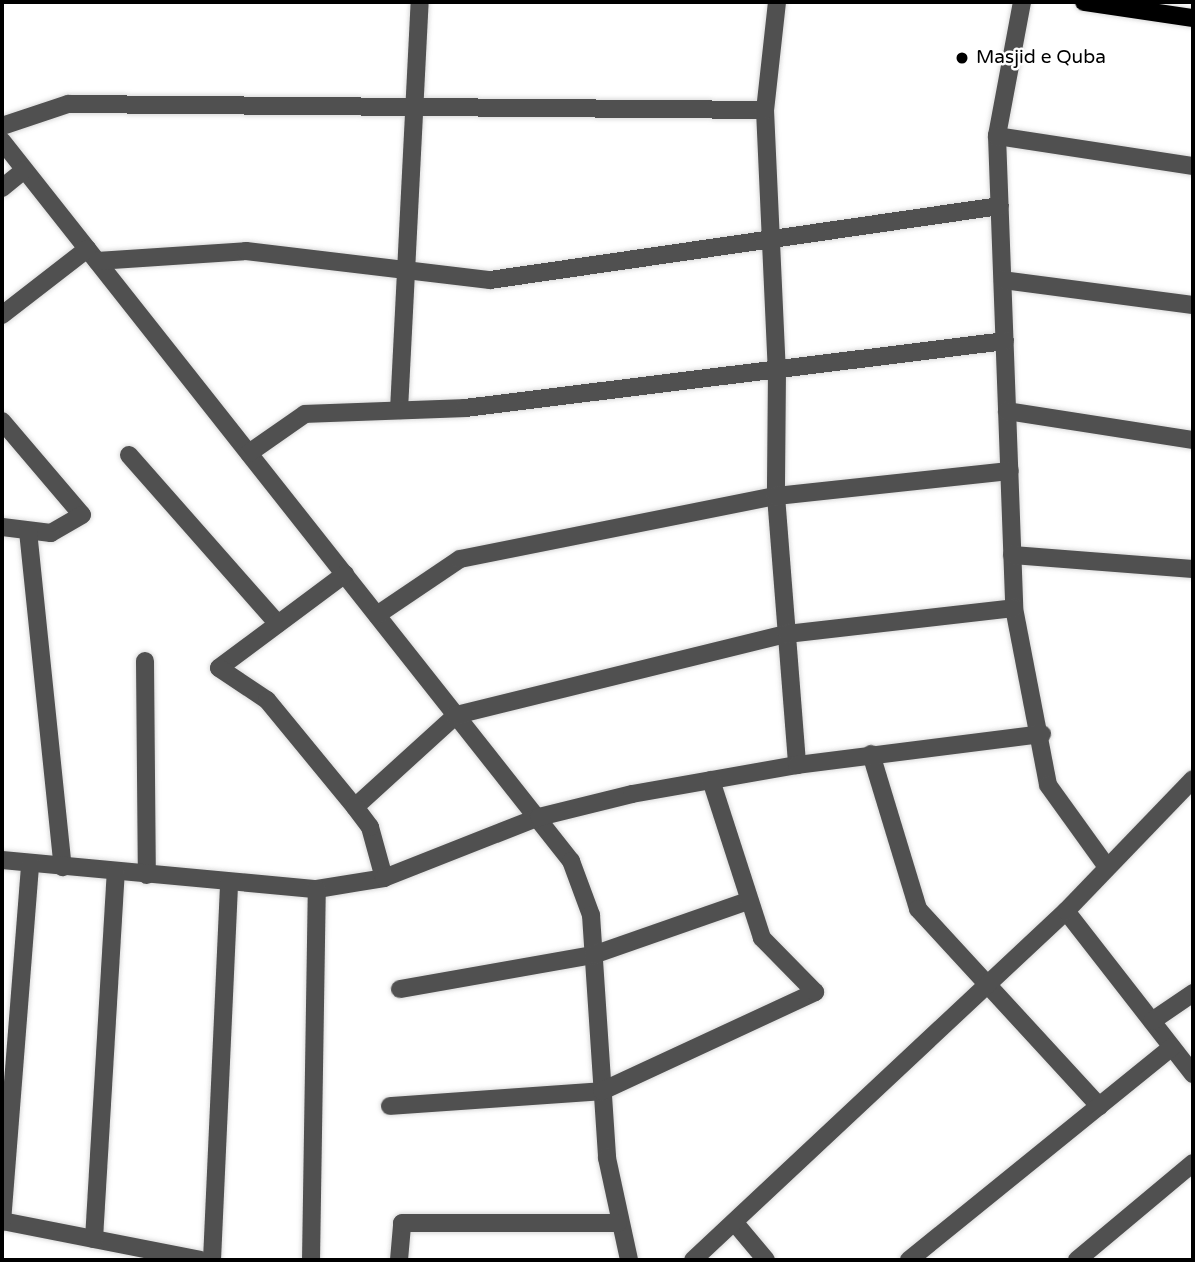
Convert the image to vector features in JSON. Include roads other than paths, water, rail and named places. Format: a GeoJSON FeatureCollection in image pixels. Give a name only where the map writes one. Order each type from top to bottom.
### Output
{"type":"FeatureCollection","features":[{"type":"Feature","properties":{"kind":"main road"},"geometry":{"type":"LineString","coordinates":[[1084,2],[1193,18]]}},
{"type":"Feature","properties":{"kind":"street"},"geometry":{"type":"LineString","coordinates":[[399,410],[420,2]]}},
{"type":"Feature","properties":{"kind":"street"},"geometry":{"type":"LineString","coordinates":[[777,2],[765,110],[778,370],[776,496],[797,765]]}},
{"type":"Feature","properties":{"kind":"street"},"geometry":{"type":"LineString","coordinates":[[1023,2],[997,136],[1014,608],[1042,734],[1048,785],[1107,867]]}},
{"type":"Feature","properties":{"kind":"street"},"geometry":{"type":"LineString","coordinates":[[2,126],[68,104],[414,111],[765,110]]}},
{"type":"Feature","properties":{"kind":"street"},"geometry":{"type":"LineString","coordinates":[[997,136],[1193,166]]}},
{"type":"Feature","properties":{"kind":"street"},"geometry":{"type":"LineString","coordinates":[[2,141],[539,817],[571,861],[591,915],[602,1091],[618,1223],[629,1260]]}},
{"type":"Feature","properties":{"kind":"street"},"geometry":{"type":"LineString","coordinates":[[2,188],[24,170]]}},
{"type":"Feature","properties":{"kind":"street"},"geometry":{"type":"LineString","coordinates":[[2,315],[92,255],[246,251],[490,280],[1000,206]]}},
{"type":"Feature","properties":{"kind":"street"},"geometry":{"type":"LineString","coordinates":[[1003,280],[1193,305]]}},
{"type":"Feature","properties":{"kind":"street"},"geometry":{"type":"LineString","coordinates":[[249,453],[305,414],[465,408],[1004,341]]}},
{"type":"Feature","properties":{"kind":"street"},"geometry":{"type":"LineString","coordinates":[[1007,411],[1193,440]]}},
{"type":"Feature","properties":{"kind":"street"},"geometry":{"type":"LineString","coordinates":[[2,421],[82,515],[51,533],[2,527]]}},
{"type":"Feature","properties":{"kind":"street"},"geometry":{"type":"LineString","coordinates":[[129,455],[278,624]]}},
{"type":"Feature","properties":{"kind":"street"},"geometry":{"type":"LineString","coordinates":[[377,615],[460,559],[776,496],[1010,471]]}},
{"type":"Feature","properties":{"kind":"street"},"geometry":{"type":"LineString","coordinates":[[28,531],[63,867]]}},
{"type":"Feature","properties":{"kind":"street"},"geometry":{"type":"LineString","coordinates":[[1012,555],[1193,569]]}},
{"type":"Feature","properties":{"kind":"street"},"geometry":{"type":"LineString","coordinates":[[345,574],[219,668],[267,701],[355,807],[370,827],[384,878]]}},
{"type":"Feature","properties":{"kind":"street"},"geometry":{"type":"LineString","coordinates":[[355,807],[456,715],[787,634],[1014,608]]}},
{"type":"Feature","properties":{"kind":"street"},"geometry":{"type":"LineString","coordinates":[[145,661],[146,875]]}},
{"type":"Feature","properties":{"kind":"street"},"geometry":{"type":"LineString","coordinates":[[2,860],[116,873],[317,889],[384,878],[539,817],[711,780],[871,754],[1042,734]]}},
{"type":"Feature","properties":{"kind":"street"},"geometry":{"type":"LineString","coordinates":[[871,754],[918,909],[985,988],[1098,1106]]}},
{"type":"Feature","properties":{"kind":"street"},"geometry":{"type":"LineString","coordinates":[[693,1260],[1066,911],[1193,779]]}},
{"type":"Feature","properties":{"kind":"street"},"geometry":{"type":"LineString","coordinates":[[390,1106],[602,1091],[815,992],[762,938],[711,780]]}},
{"type":"Feature","properties":{"kind":"street"},"geometry":{"type":"LineString","coordinates":[[30,863],[2,1221],[200,1260]]}},
{"type":"Feature","properties":{"kind":"street"},"geometry":{"type":"LineString","coordinates":[[94,1239],[116,873]]}},
{"type":"Feature","properties":{"kind":"street"},"geometry":{"type":"LineString","coordinates":[[212,1260],[229,882]]}},
{"type":"Feature","properties":{"kind":"street"},"geometry":{"type":"LineString","coordinates":[[311,1260],[317,889]]}},
{"type":"Feature","properties":{"kind":"street"},"geometry":{"type":"LineString","coordinates":[[400,989],[593,955],[748,901]]}},
{"type":"Feature","properties":{"kind":"street"},"geometry":{"type":"LineString","coordinates":[[1066,911],[1193,1074]]}},
{"type":"Feature","properties":{"kind":"street"},"geometry":{"type":"LineString","coordinates":[[1152,1021],[1193,993]]}},
{"type":"Feature","properties":{"kind":"street"},"geometry":{"type":"LineString","coordinates":[[909,1260],[1172,1047]]}},
{"type":"Feature","properties":{"kind":"street"},"geometry":{"type":"LineString","coordinates":[[1077,1260],[1193,1163]]}},
{"type":"Feature","properties":{"kind":"street"},"geometry":{"type":"LineString","coordinates":[[400,1260],[402,1223],[618,1223]]}},
{"type":"Feature","properties":{"kind":"street"},"geometry":{"type":"LineString","coordinates":[[735,1223],[766,1260]]}},
{"type":"Feature","properties":{"kind":"place","name":"Masjid e Quba"},"geometry":{"type":"Point","coordinates":[962,58]}}]}
